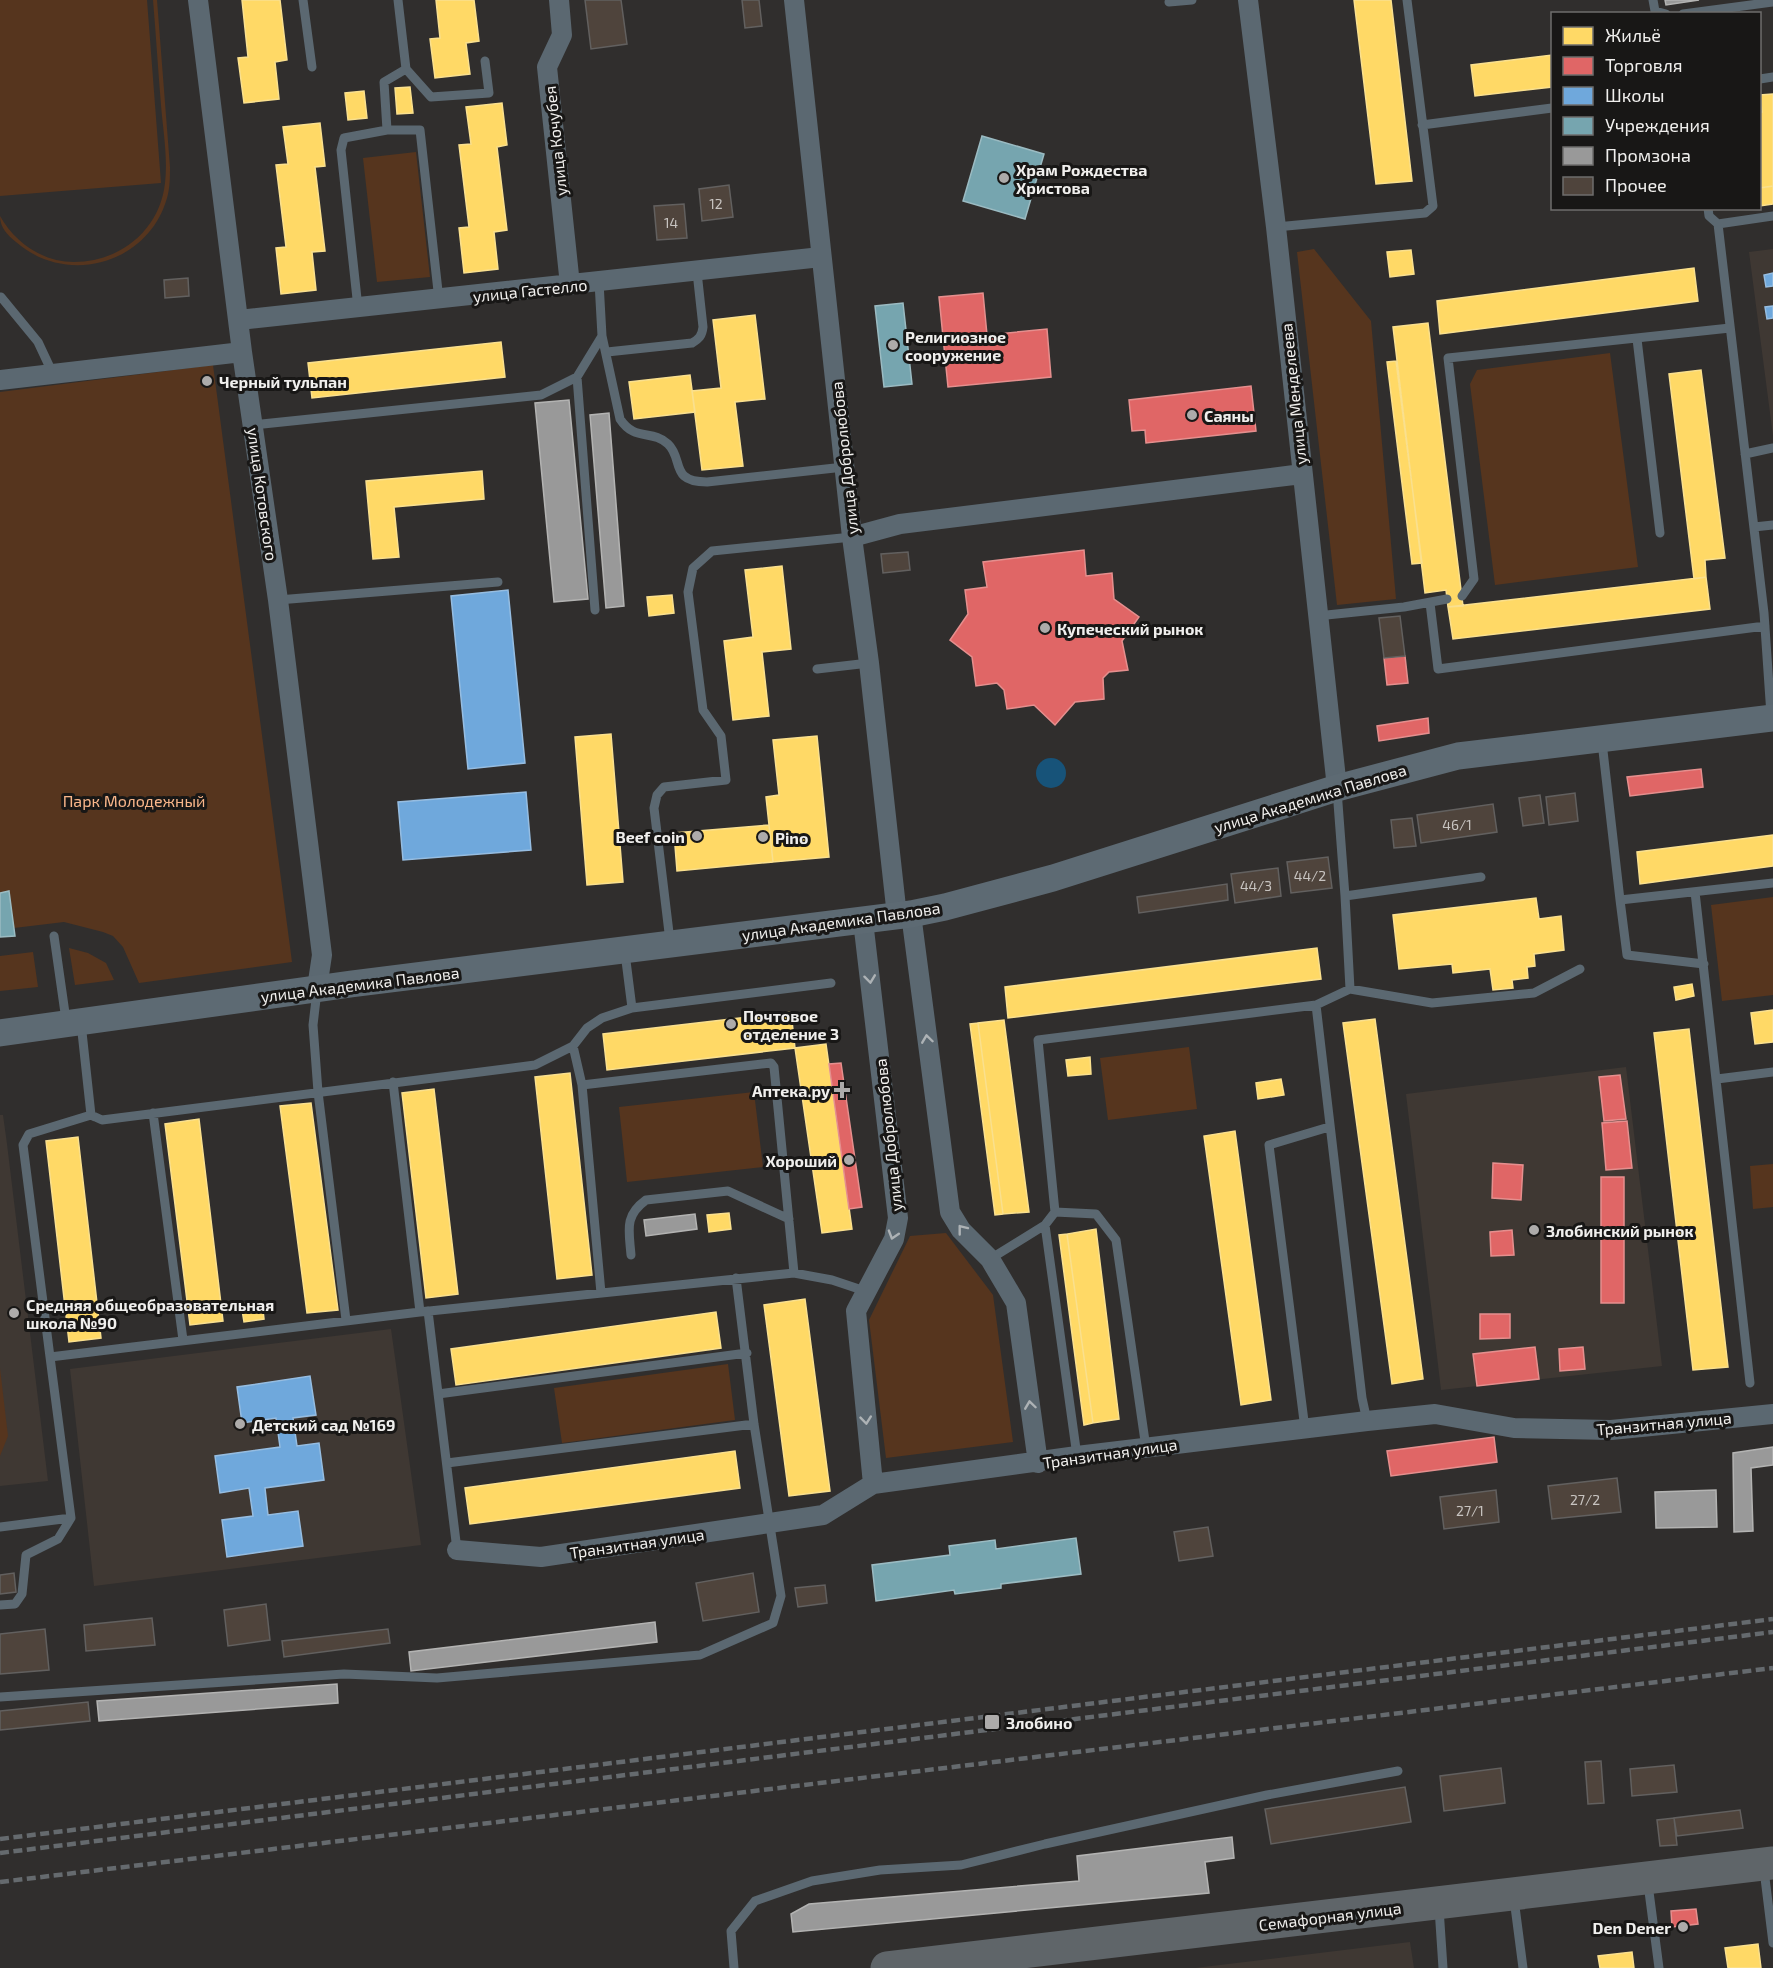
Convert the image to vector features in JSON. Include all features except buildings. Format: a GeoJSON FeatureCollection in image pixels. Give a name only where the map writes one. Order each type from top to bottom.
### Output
{"type":"FeatureCollection","features":[{"type":"Feature","properties":{"kind":"highway","name":"Семафорная улица"},"geometry":{"type":"LineString","coordinates":[[887,1968],[934,1965],[1768,1864]]}},
{"type":"Feature","properties":{"kind":"main road","name":"улица Академика Павлова"},"geometry":{"type":"LineString","coordinates":[[0,1033],[317,988],[904,915],[945,907],[1053,878],[1336,788],[1458,756],[1772,718]]}},
{"type":"Feature","properties":{"kind":"street","name":"улица Котовского"},"geometry":{"type":"LineString","coordinates":[[198,0],[242,352],[278,600],[322,955],[317,988]]}},
{"type":"Feature","properties":{"kind":"street","name":"улица Кочубея"},"geometry":{"type":"LineString","coordinates":[[559,0],[562,36],[547,67],[570,285]]}},
{"type":"Feature","properties":{"kind":"street","name":"улица Добролюбова"},"geometry":{"type":"LineString","coordinates":[[794,0],[852,537],[904,915],[950,1212],[961,1230],[990,1259],[1016,1303],[1038,1462]]}},
{"type":"Feature","properties":{"kind":"street","name":"улица Менделеева"},"geometry":{"type":"LineString","coordinates":[[1248,0],[1276,227],[1317,616],[1329,704],[1336,788]]}},
{"type":"Feature","properties":{"kind":"street","name":"улица Гастелло"},"geometry":{"type":"LineString","coordinates":[[239,320],[821,258]]}},
{"type":"Feature","properties":{"kind":"street"},"geometry":{"type":"LineString","coordinates":[[0,380],[242,352]]}},
{"type":"Feature","properties":{"kind":"street"},"geometry":{"type":"LineString","coordinates":[[852,537],[900,524],[1302,474]]}},
{"type":"Feature","properties":{"kind":"street","name":"улица Добролюбова"},"geometry":{"type":"LineString","coordinates":[[863,921],[898,1218],[894,1239],[856,1311],[873,1484]]}},
{"type":"Feature","properties":{"kind":"street","name":"Транзитная улица"},"geometry":{"type":"LineString","coordinates":[[457,1550],[541,1557],[823,1515],[873,1484],[1077,1456],[1367,1421],[1435,1414],[1514,1428],[1611,1430],[1773,1414]]}},
{"type":"Feature","properties":{"kind":"lane"},"geometry":{"type":"LineString","coordinates":[[303,0],[312,67]]}},
{"type":"Feature","properties":{"kind":"lane"},"geometry":{"type":"LineString","coordinates":[[398,0],[406,69],[431,98],[489,93],[485,61]]}},
{"type":"Feature","properties":{"kind":"lane"},"geometry":{"type":"LineString","coordinates":[[1168,2],[1192,0]]}},
{"type":"Feature","properties":{"kind":"lane"},"geometry":{"type":"LineString","coordinates":[[1276,227],[1425,213],[1433,206],[1407,0]]}},
{"type":"Feature","properties":{"kind":"lane"},"geometry":{"type":"LineString","coordinates":[[1653,0],[1654,11],[1658,12]]}},
{"type":"Feature","properties":{"kind":"lane"},"geometry":{"type":"LineString","coordinates":[[1712,12],[1740,10],[1773,2]]}},
{"type":"Feature","properties":{"kind":"lane"},"geometry":{"type":"LineString","coordinates":[[387,130],[384,82],[406,69]]}},
{"type":"Feature","properties":{"kind":"lane"},"geometry":{"type":"LineString","coordinates":[[1422,125],[1551,108]]}},
{"type":"Feature","properties":{"kind":"lane"},"geometry":{"type":"LineString","coordinates":[[358,308],[341,150],[344,138],[387,130],[420,130],[439,300]]}},
{"type":"Feature","properties":{"kind":"lane"},"geometry":{"type":"LineString","coordinates":[[1708,210],[1709,216],[1718,224],[1754,528],[1769,613],[1765,626],[1772,718]]}},
{"type":"Feature","properties":{"kind":"lane"},"geometry":{"type":"LineString","coordinates":[[1718,224],[1773,216]]}},
{"type":"Feature","properties":{"kind":"lane"},"geometry":{"type":"LineString","coordinates":[[607,352],[692,343],[697,340],[703,327],[697,272]]}},
{"type":"Feature","properties":{"kind":"lane"},"geometry":{"type":"LineString","coordinates":[[598,282],[602,336],[607,352],[616,410],[623,424],[636,434],[653,437],[668,444],[674,454],[678,469],[691,480],[707,482],[844,467]]}},
{"type":"Feature","properties":{"kind":"lane"},"geometry":{"type":"LineString","coordinates":[[1,297],[38,342],[53,374]]}},
{"type":"Feature","properties":{"kind":"lane"},"geometry":{"type":"LineString","coordinates":[[1462,596],[1474,579],[1448,358],[1730,328]]}},
{"type":"Feature","properties":{"kind":"lane"},"geometry":{"type":"LineString","coordinates":[[253,425],[542,395],[577,377],[602,336]]}},
{"type":"Feature","properties":{"kind":"lane"},"geometry":{"type":"LineString","coordinates":[[1637,339],[1660,533]]}},
{"type":"Feature","properties":{"kind":"lane"},"geometry":{"type":"LineString","coordinates":[[577,377],[595,610]]}},
{"type":"Feature","properties":{"kind":"lane"},"geometry":{"type":"LineString","coordinates":[[1745,454],[1773,448]]}},
{"type":"Feature","properties":{"kind":"lane"},"geometry":{"type":"LineString","coordinates":[[1754,528],[1773,525]]}},
{"type":"Feature","properties":{"kind":"lane"},"geometry":{"type":"LineString","coordinates":[[670,943],[654,808],[657,795],[664,787],[726,780],[721,736],[703,710],[688,592],[693,568],[712,551],[852,537]]}},
{"type":"Feature","properties":{"kind":"lane"},"geometry":{"type":"LineString","coordinates":[[278,600],[498,582]]}},
{"type":"Feature","properties":{"kind":"lane"},"geometry":{"type":"LineString","coordinates":[[1317,616],[1447,599]]}},
{"type":"Feature","properties":{"kind":"lane"},"geometry":{"type":"LineString","coordinates":[[1430,603],[1438,669],[1765,626]]}},
{"type":"Feature","properties":{"kind":"lane"},"geometry":{"type":"LineString","coordinates":[[817,669],[869,663]]}},
{"type":"Feature","properties":{"kind":"lane"},"geometry":{"type":"LineString","coordinates":[[1602,739],[1627,955],[1704,964]]}},
{"type":"Feature","properties":{"kind":"lane"},"geometry":{"type":"LineString","coordinates":[[1336,788],[1350,989]]}},
{"type":"Feature","properties":{"kind":"lane"},"geometry":{"type":"LineString","coordinates":[[1345,896],[1481,877]]}},
{"type":"Feature","properties":{"kind":"lane"},"geometry":{"type":"LineString","coordinates":[[1620,900],[1773,883]]}},
{"type":"Feature","properties":{"kind":"lane"},"geometry":{"type":"LineString","coordinates":[[1695,892],[1750,1383]]}},
{"type":"Feature","properties":{"kind":"lane"},"geometry":{"type":"LineString","coordinates":[[54,936],[74,1022],[91,1115]]}},
{"type":"Feature","properties":{"kind":"lane"},"geometry":{"type":"LineString","coordinates":[[625,950],[632,1008]]}},
{"type":"Feature","properties":{"kind":"lane"},"geometry":{"type":"LineString","coordinates":[[990,1259],[1045,1225],[1055,1212],[1038,1040],[1316,1005],[1350,989],[1432,1002],[1534,993],[1580,969]]}},
{"type":"Feature","properties":{"kind":"lane"},"geometry":{"type":"LineString","coordinates":[[0,1605],[15,1604],[22,1594],[26,1555],[58,1539],[71,1518],[23,1145],[29,1134],[91,1115],[102,1120],[535,1065],[573,1046],[587,1028],[602,1018],[632,1008],[831,983]]}},
{"type":"Feature","properties":{"kind":"lane"},"geometry":{"type":"LineString","coordinates":[[317,988],[313,1025],[318,1092],[346,1320]]}},
{"type":"Feature","properties":{"kind":"lane"},"geometry":{"type":"LineString","coordinates":[[1316,1005],[1362,1398],[1367,1421]]}},
{"type":"Feature","properties":{"kind":"lane"},"geometry":{"type":"LineString","coordinates":[[573,1046],[582,1085],[601,1293]]}},
{"type":"Feature","properties":{"kind":"lane"},"geometry":{"type":"LineString","coordinates":[[582,1085],[771,1063],[774,1067],[794,1273]]}},
{"type":"Feature","properties":{"kind":"lane"},"geometry":{"type":"LineString","coordinates":[[1717,1079],[1773,1072]]}},
{"type":"Feature","properties":{"kind":"lane"},"geometry":{"type":"LineString","coordinates":[[393,1082],[424,1311],[438,1394],[457,1550]]}},
{"type":"Feature","properties":{"kind":"lane"},"geometry":{"type":"LineString","coordinates":[[153,1113],[183,1340]]}},
{"type":"Feature","properties":{"kind":"lane"},"geometry":{"type":"LineString","coordinates":[[1305,1429],[1269,1145],[1329,1127]]}},
{"type":"Feature","properties":{"kind":"lane"},"geometry":{"type":"LineString","coordinates":[[631,1255],[628,1221],[636,1208],[646,1200],[728,1191],[789,1219]]}},
{"type":"Feature","properties":{"kind":"lane"},"geometry":{"type":"LineString","coordinates":[[1055,1212],[1096,1214],[1116,1240],[1146,1448]]}},
{"type":"Feature","properties":{"kind":"lane"},"geometry":{"type":"LineString","coordinates":[[1045,1225],[1077,1456]]}},
{"type":"Feature","properties":{"kind":"lane"},"geometry":{"type":"LineString","coordinates":[[50,1357],[424,1311],[794,1273],[832,1280],[865,1291]]}},
{"type":"Feature","properties":{"kind":"lane"},"geometry":{"type":"LineString","coordinates":[[0,1697],[344,1674],[437,1678],[700,1655],[773,1623],[781,1596],[754,1424],[736,1278]]}},
{"type":"Feature","properties":{"kind":"lane"},"geometry":{"type":"LineString","coordinates":[[438,1394],[747,1353]]}},
{"type":"Feature","properties":{"kind":"lane"},"geometry":{"type":"LineString","coordinates":[[447,1464],[754,1424]]}},
{"type":"Feature","properties":{"kind":"lane"},"geometry":{"type":"LineString","coordinates":[[0,1527],[71,1518]]}},
{"type":"Feature","properties":{"kind":"lane"},"geometry":{"type":"LineString","coordinates":[[734,1968],[731,1931],[755,1901],[812,1881],[880,1870],[961,1865],[1056,1841],[1267,1795],[1398,1771]]}},
{"type":"Feature","properties":{"kind":"lane"},"geometry":{"type":"LineString","coordinates":[[1768,1864],[1773,1942]]}},
{"type":"Feature","properties":{"kind":"lane"},"geometry":{"type":"LineString","coordinates":[[1648,1878],[1659,1968]]}},
{"type":"Feature","properties":{"kind":"lane"},"geometry":{"type":"LineString","coordinates":[[1514,1894],[1523,1968]]}},
{"type":"Feature","properties":{"kind":"lane"},"geometry":{"type":"LineString","coordinates":[[1438,1903],[1443,1968]]}},
{"type":"Feature","properties":{"kind":"shaded area"},"geometry":{"type":"Polygon","coordinates":[[[1773,249],[1773,436],[1749,252],[1773,249]]]}},
{"type":"Feature","properties":{"kind":"shaded area","name":"Злобинский рынок"},"geometry":{"type":"Polygon","coordinates":[[[1626,1067],[1662,1366],[1441,1390],[1406,1094],[1626,1067]]]}},
{"type":"Feature","properties":{"kind":"shaded area","name":"Средняя общеобразовательная школа №90"},"geometry":{"type":"Polygon","coordinates":[[[0,1115],[3,1115],[7,1144],[48,1481],[0,1486],[0,1115]]]}},
{"type":"Feature","properties":{"kind":"shaded area","name":"Детский сад №169"},"geometry":{"type":"Polygon","coordinates":[[[391,1329],[421,1545],[94,1586],[70,1369],[391,1329]]]}},
{"type":"Feature","properties":{"kind":"shaded area"},"geometry":{"type":"Polygon","coordinates":[[[1410,1942],[1414,1968],[1195,1968],[1410,1942]]]}},
{"type":"Feature","properties":{"kind":"green space"},"geometry":{"type":"Polygon","coordinates":[[[0,0],[147,0],[161,183],[0,196],[0,0]]]}},
{"type":"Feature","properties":{"kind":"green space"},"geometry":{"type":"Polygon","coordinates":[[[153,0],[157,0],[170,167],[168,194],[157,221],[142,239],[124,253],[103,262],[81,265],[58,263],[36,255],[7,234],[1,224],[0,216],[14,235],[41,255],[63,261],[91,261],[122,249],[135,240],[146,229],[162,200],[166,164],[153,0]]]}},
{"type":"Feature","properties":{"kind":"green space"},"geometry":{"type":"Polygon","coordinates":[[[416,152],[430,277],[377,282],[363,158],[416,152]]]}},
{"type":"Feature","properties":{"kind":"green space"},"geometry":{"type":"Polygon","coordinates":[[[1314,249],[1371,321],[1396,599],[1337,605],[1297,252],[1314,249]]]}},
{"type":"Feature","properties":{"kind":"green space"},"geometry":{"type":"Polygon","coordinates":[[[1610,353],[1638,567],[1495,585],[1470,384],[1477,370],[1610,353]]]}},
{"type":"Feature","properties":{"kind":"green space","name":"Парк Молодежный"},"geometry":{"type":"Polygon","coordinates":[[[213,365],[292,962],[139,983],[123,947],[113,936],[64,922],[14,928],[8,891],[0,893],[0,392],[213,365]]]}},
{"type":"Feature","properties":{"kind":"green space"},"geometry":{"type":"Polygon","coordinates":[[[1773,897],[1773,995],[1722,1001],[1711,905],[1773,897]]]}},
{"type":"Feature","properties":{"kind":"green space"},"geometry":{"type":"Polygon","coordinates":[[[69,948],[88,953],[106,963],[114,980],[75,985],[69,948]]]}},
{"type":"Feature","properties":{"kind":"green space"},"geometry":{"type":"Polygon","coordinates":[[[33,952],[38,987],[0,991],[0,956],[33,952]]]}},
{"type":"Feature","properties":{"kind":"green space"},"geometry":{"type":"Polygon","coordinates":[[[1189,1047],[1197,1109],[1108,1120],[1100,1058],[1189,1047]]]}},
{"type":"Feature","properties":{"kind":"green space"},"geometry":{"type":"Polygon","coordinates":[[[754,1092],[763,1167],[627,1182],[619,1107],[754,1092]]]}},
{"type":"Feature","properties":{"kind":"green space"},"geometry":{"type":"Polygon","coordinates":[[[1773,1164],[1773,1207],[1753,1209],[1750,1166],[1773,1164]]]}},
{"type":"Feature","properties":{"kind":"green space"},"geometry":{"type":"Polygon","coordinates":[[[946,1233],[993,1295],[1013,1442],[886,1458],[869,1320],[910,1236],[946,1233]]]}},
{"type":"Feature","properties":{"kind":"green space"},"geometry":{"type":"Polygon","coordinates":[[[728,1364],[735,1420],[562,1443],[554,1388],[728,1364]]]}},
{"type":"Feature","properties":{"kind":"green space"},"geometry":{"type":"Polygon","coordinates":[[[0,1368],[8,1436],[0,1456],[0,1368]]]}},
{"type":"Feature","properties":{"kind":"water"},"geometry":{"type":"Polygon","coordinates":[[[1051,758],[1057,759],[1065,767],[1065,779],[1057,787],[1051,788],[1045,787],[1037,779],[1036,773],[1037,767],[1045,759],[1051,758]]]}},
{"type":"Feature","properties":{"kind":"railway"},"geometry":{"type":"LineString","coordinates":[[0,1839],[1773,1619]]}},
{"type":"Feature","properties":{"kind":"railway"},"geometry":{"type":"LineString","coordinates":[[0,1853],[1773,1632]]}},
{"type":"Feature","properties":{"kind":"railway"},"geometry":{"type":"LineString","coordinates":[[0,1882],[1773,1668]]}},
{"type":"Feature","properties":{"kind":"place","name":"Храм Рождества Христова"},"geometry":{"type":"Point","coordinates":[1004,178]}},
{"type":"Feature","properties":{"kind":"place","name":"Религиозное сооружение"},"geometry":{"type":"Point","coordinates":[893,345]}},
{"type":"Feature","properties":{"kind":"place","name":"Черный тульпан"},"geometry":{"type":"Point","coordinates":[207,381]}},
{"type":"Feature","properties":{"kind":"place","name":"Саяны"},"geometry":{"type":"Point","coordinates":[1192,415]}},
{"type":"Feature","properties":{"kind":"place","name":"Купеческий рынок"},"geometry":{"type":"Point","coordinates":[1045,628]}},
{"type":"Feature","properties":{"kind":"place","name":"Beef coin"},"geometry":{"type":"Point","coordinates":[697,836]}},
{"type":"Feature","properties":{"kind":"place","name":"Pino"},"geometry":{"type":"Point","coordinates":[763,837]}},
{"type":"Feature","properties":{"kind":"place","name":"Почтовое отделение 3"},"geometry":{"type":"Point","coordinates":[731,1024]}},
{"type":"Feature","properties":{"kind":"place","name":"Аптека.ру"},"geometry":{"type":"Point","coordinates":[842,1090]}},
{"type":"Feature","properties":{"kind":"place","name":"Хороший"},"geometry":{"type":"Point","coordinates":[849,1160]}},
{"type":"Feature","properties":{"kind":"place","name":"Злобинский рынок"},"geometry":{"type":"Point","coordinates":[1534,1230]}},
{"type":"Feature","properties":{"kind":"place","name":"Средняя общеобразовательная школа №90"},"geometry":{"type":"Point","coordinates":[14,1313]}},
{"type":"Feature","properties":{"kind":"place","name":"Детский сад №169"},"geometry":{"type":"Point","coordinates":[240,1424]}},
{"type":"Feature","properties":{"kind":"place","name":"Злобино"},"geometry":{"type":"Point","coordinates":[992,1722]}},
{"type":"Feature","properties":{"kind":"place","name":"Den Dener"},"geometry":{"type":"Point","coordinates":[1683,1927]}}]}
